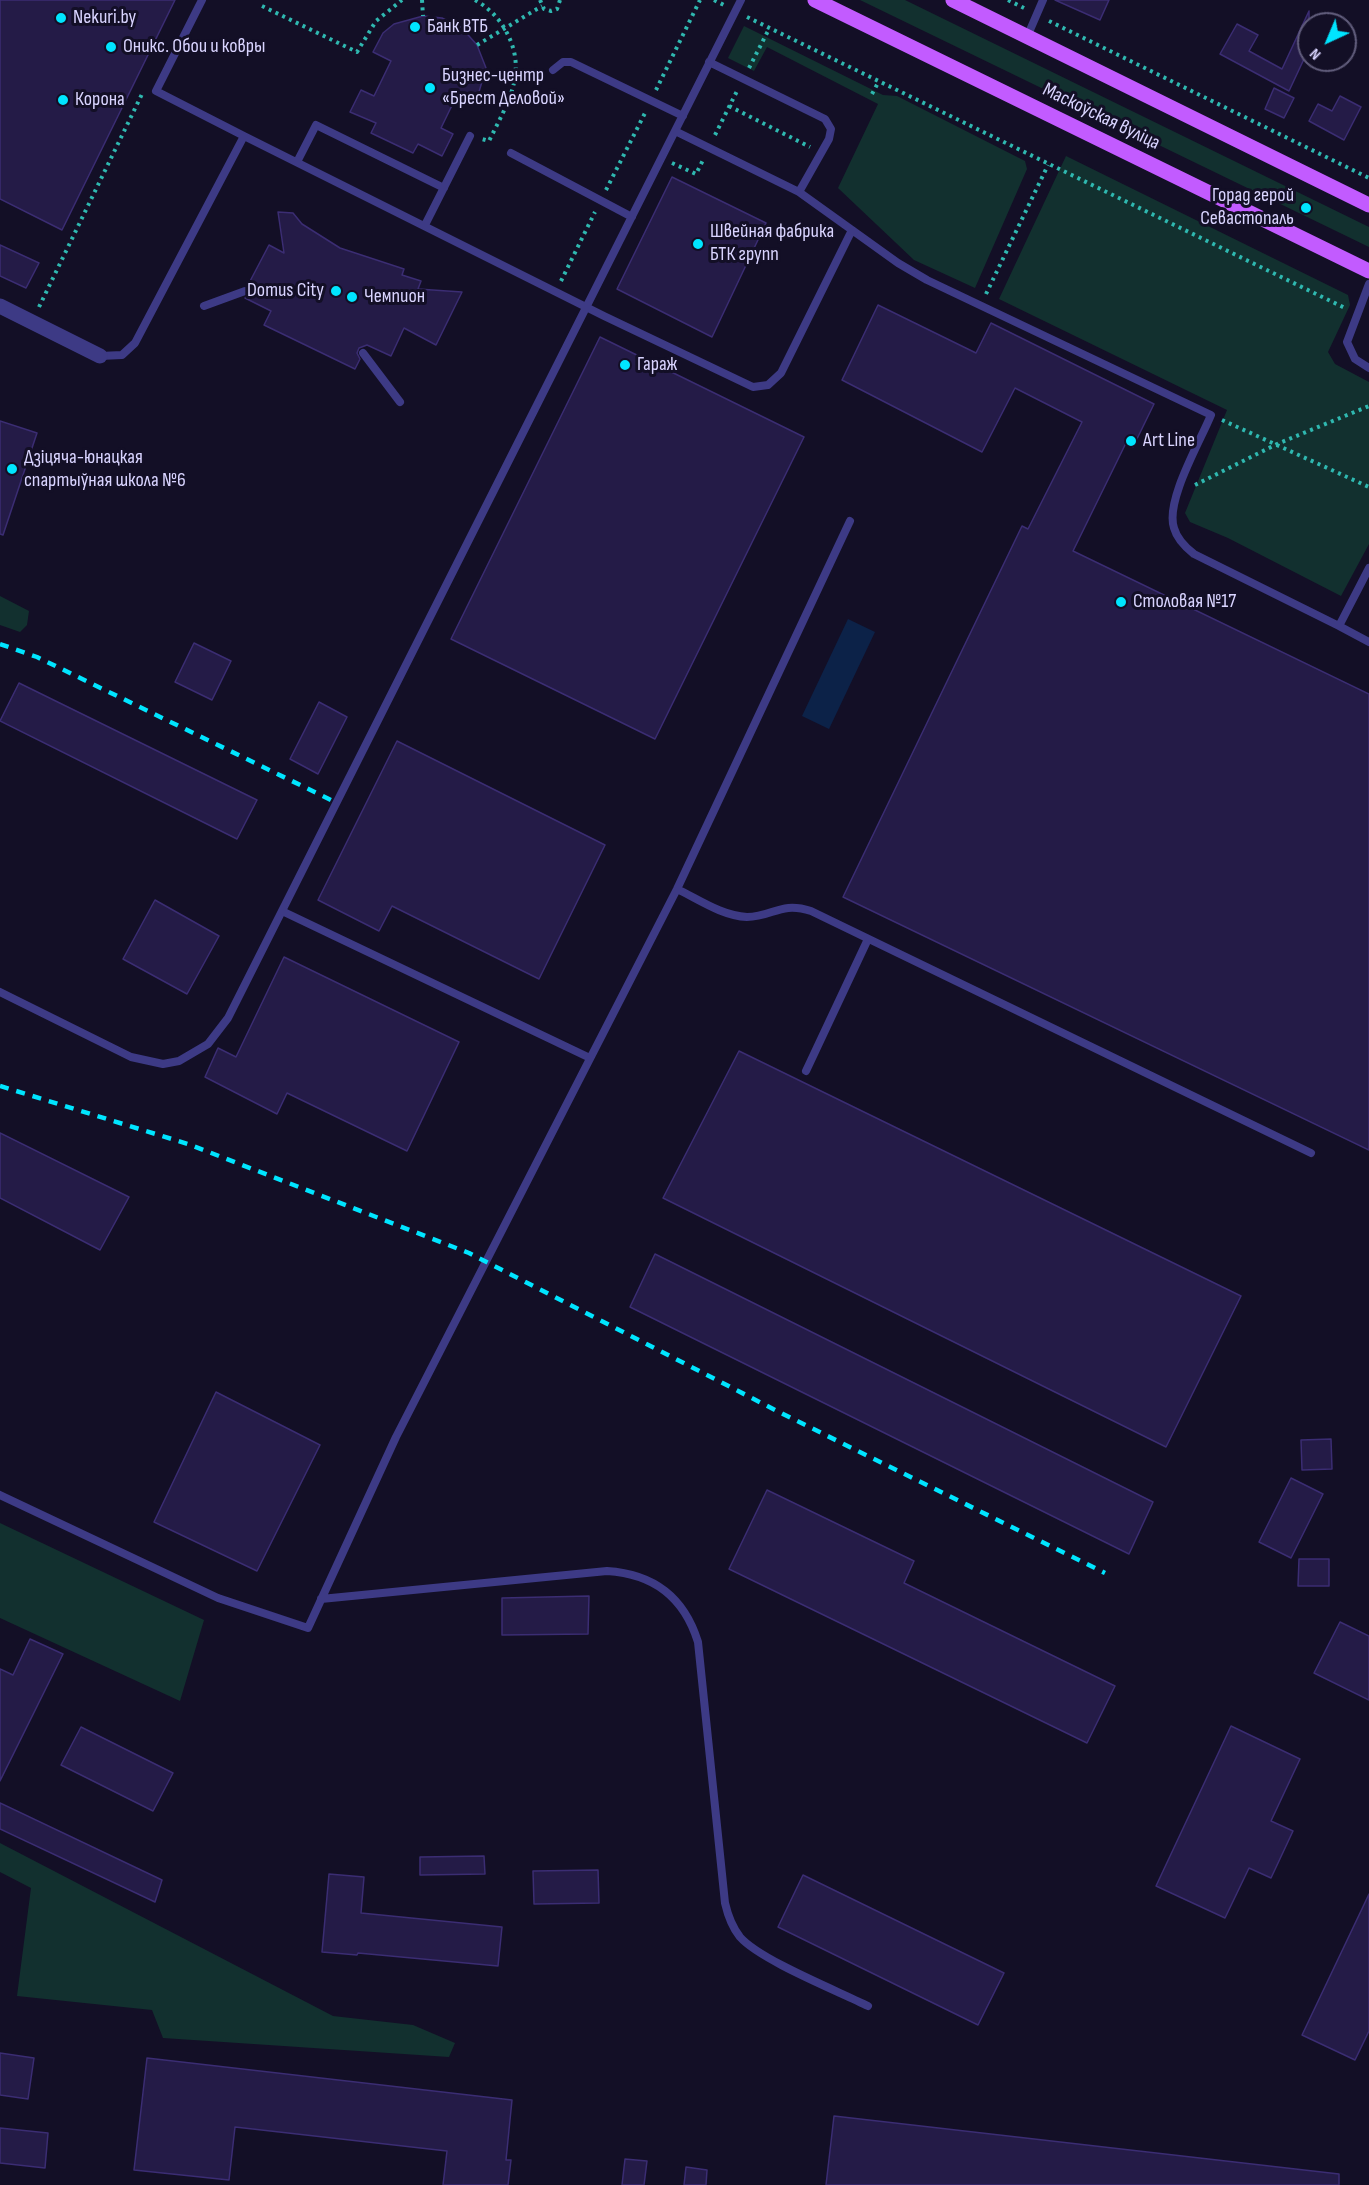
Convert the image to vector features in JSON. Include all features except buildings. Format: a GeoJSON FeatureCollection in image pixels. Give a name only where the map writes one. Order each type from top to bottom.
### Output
{"type":"FeatureCollection","features":[{"type":"Feature","properties":{"kind":"main road","name":"Маскоўская вуліца"},"geometry":{"type":"LineString","coordinates":[[815,0],[1369,272]]}},
{"type":"Feature","properties":{"kind":"main road","name":"Маскоўская вуліца"},"geometry":{"type":"LineString","coordinates":[[953,0],[1369,205]]}},
{"type":"Feature","properties":{"kind":"street"},"geometry":{"type":"LineString","coordinates":[[0,306],[100,356]]}},
{"type":"Feature","properties":{"kind":"lane"},"geometry":{"type":"LineString","coordinates":[[202,0],[156,91],[746,385],[768,385],[781,373],[852,230]]}},
{"type":"Feature","properties":{"kind":"lane"},"geometry":{"type":"LineString","coordinates":[[0,992],[131,1057],[163,1064],[194,1054],[219,1032],[284,912],[384,707],[588,307],[741,0]]}},
{"type":"Feature","properties":{"kind":"lane"},"geometry":{"type":"LineString","coordinates":[[1027,37],[1043,0]]}},
{"type":"Feature","properties":{"kind":"lane"},"geometry":{"type":"LineString","coordinates":[[553,70],[563,62],[571,62],[683,116]]}},
{"type":"Feature","properties":{"kind":"lane"},"geometry":{"type":"LineString","coordinates":[[709,63],[825,119],[831,134],[799,192]]}},
{"type":"Feature","properties":{"kind":"lane"},"geometry":{"type":"LineString","coordinates":[[297,162],[316,125],[444,188]]}},
{"type":"Feature","properties":{"kind":"lane"},"geometry":{"type":"LineString","coordinates":[[675,131],[799,192],[927,280],[1211,415],[1177,495],[1173,526],[1178,537],[1194,554],[1369,642]]}},
{"type":"Feature","properties":{"kind":"lane"},"geometry":{"type":"LineString","coordinates":[[425,225],[470,135]]}},
{"type":"Feature","properties":{"kind":"lane"},"geometry":{"type":"LineString","coordinates":[[100,356],[122,355],[135,343],[244,136]]}},
{"type":"Feature","properties":{"kind":"lane"},"geometry":{"type":"LineString","coordinates":[[512,153],[632,217]]}},
{"type":"Feature","properties":{"kind":"lane"},"geometry":{"type":"LineString","coordinates":[[1369,284],[1348,334],[1348,348],[1356,359],[1369,368]]}},
{"type":"Feature","properties":{"kind":"lane"},"geometry":{"type":"LineString","coordinates":[[204,306],[245,291]]}},
{"type":"Feature","properties":{"kind":"lane"},"geometry":{"type":"LineString","coordinates":[[363,353],[400,402]]}},
{"type":"Feature","properties":{"kind":"lane"},"geometry":{"type":"LineString","coordinates":[[0,1495],[218,1598],[308,1628],[396,1437],[677,889],[850,521]]}},
{"type":"Feature","properties":{"kind":"lane"},"geometry":{"type":"LineString","coordinates":[[1339,626],[1369,568]]}},
{"type":"Feature","properties":{"kind":"lane"},"geometry":{"type":"LineString","coordinates":[[677,889],[734,915],[758,916],[778,908],[801,908],[1311,1153]]}},
{"type":"Feature","properties":{"kind":"lane"},"geometry":{"type":"LineString","coordinates":[[284,912],[590,1058]]}},
{"type":"Feature","properties":{"kind":"lane"},"geometry":{"type":"LineString","coordinates":[[806,1071],[868,939]]}},
{"type":"Feature","properties":{"kind":"lane"},"geometry":{"type":"LineString","coordinates":[[321,1599],[607,1571],[639,1575],[671,1594],[692,1624],[698,1642],[725,1903],[733,1928],[741,1938],[761,1953],[868,2006]]}},
{"type":"Feature","properties":{"kind":"path"},"geometry":{"type":"LineString","coordinates":[[262,6],[357,52],[376,21],[402,0]]}},
{"type":"Feature","properties":{"kind":"path"},"geometry":{"type":"LineString","coordinates":[[423,0],[423,16]]}},
{"type":"Feature","properties":{"kind":"path"},"geometry":{"type":"LineString","coordinates":[[470,135],[489,141],[515,86],[517,62],[505,29],[490,11],[475,0]]}},
{"type":"Feature","properties":{"kind":"path"},"geometry":{"type":"LineString","coordinates":[[540,0],[547,11],[554,11],[560,6],[560,0]]}},
{"type":"Feature","properties":{"kind":"path"},"geometry":{"type":"LineString","coordinates":[[556,291],[700,0]]}},
{"type":"Feature","properties":{"kind":"path"},"geometry":{"type":"LineString","coordinates":[[1008,0],[1369,178]]}},
{"type":"Feature","properties":{"kind":"path"},"geometry":{"type":"LineString","coordinates":[[477,45],[542,6]]}},
{"type":"Feature","properties":{"kind":"path"},"geometry":{"type":"LineString","coordinates":[[736,11],[1356,314]]}},
{"type":"Feature","properties":{"kind":"path"},"geometry":{"type":"LineString","coordinates":[[669,162],[696,174],[769,29]]}},
{"type":"Feature","properties":{"kind":"path"},"geometry":{"type":"LineString","coordinates":[[872,94],[879,81]]}},
{"type":"Feature","properties":{"kind":"path"},"geometry":{"type":"LineString","coordinates":[[38,308],[144,91]]}},
{"type":"Feature","properties":{"kind":"path"},"geometry":{"type":"LineString","coordinates":[[729,106],[822,152]]}},
{"type":"Feature","properties":{"kind":"path"},"geometry":{"type":"LineString","coordinates":[[984,299],[1048,165]]}},
{"type":"Feature","properties":{"kind":"path"},"geometry":{"type":"LineString","coordinates":[[1177,495],[1277,444],[1369,406]]}},
{"type":"Feature","properties":{"kind":"path"},"geometry":{"type":"LineString","coordinates":[[1211,415],[1369,487]]}},
{"type":"Feature","properties":{"kind":"green space"},"geometry":{"type":"Polygon","coordinates":[[[860,0],[905,0],[1369,227],[1369,247],[860,0]]]}},
{"type":"Feature","properties":{"kind":"green space"},"geometry":{"type":"Polygon","coordinates":[[[744,26],[883,95],[897,96],[1025,161],[1027,169],[975,288],[914,260],[838,188],[878,104],[767,47],[754,71],[728,58],[744,26]]]}},
{"type":"Feature","properties":{"kind":"green space"},"geometry":{"type":"Polygon","coordinates":[[[1066,156],[1348,295],[1350,305],[1328,352],[1335,364],[1369,382],[1369,544],[1341,596],[1228,538],[1190,522],[1185,513],[1227,410],[999,299],[1066,156]]]}},
{"type":"Feature","properties":{"kind":"green space"},"geometry":{"type":"Polygon","coordinates":[[[0,596],[29,611],[27,625],[20,632],[0,625],[0,596]]]}},
{"type":"Feature","properties":{"kind":"green space"},"geometry":{"type":"Polygon","coordinates":[[[0,1523],[204,1620],[180,1701],[0,1618],[0,1523]]]}},
{"type":"Feature","properties":{"kind":"green space"},"geometry":{"type":"Polygon","coordinates":[[[0,1843],[333,2016],[413,2025],[455,2043],[449,2057],[163,2038],[152,2010],[17,1996],[31,1888],[0,1872],[0,1843]]]}},
{"type":"Feature","properties":{"kind":"water"},"geometry":{"type":"Polygon","coordinates":[[[848,619],[875,632],[829,729],[802,716],[848,619]]]}},
{"type":"Feature","properties":{"kind":"railway"},"geometry":{"type":"LineString","coordinates":[[0,644],[37,657],[333,801]]}},
{"type":"Feature","properties":{"kind":"railway"},"geometry":{"type":"LineString","coordinates":[[0,1086],[188,1144],[469,1253],[783,1414],[1105,1573]]}},
{"type":"Feature","properties":{"kind":"place","name":"Nekuri.by"},"geometry":{"type":"Point","coordinates":[61,18]}},
{"type":"Feature","properties":{"kind":"place","name":"Банк ВТБ"},"geometry":{"type":"Point","coordinates":[415,27]}},
{"type":"Feature","properties":{"kind":"place","name":"Оникс. Обои и ковры"},"geometry":{"type":"Point","coordinates":[111,47]}},
{"type":"Feature","properties":{"kind":"place","name":"Бизнес-центр «Брест Деловой»"},"geometry":{"type":"Point","coordinates":[430,88]}},
{"type":"Feature","properties":{"kind":"place","name":"Корона"},"geometry":{"type":"Point","coordinates":[63,100]}},
{"type":"Feature","properties":{"kind":"place","name":"Горад герой Севастопаль"},"geometry":{"type":"Point","coordinates":[1306,208]}},
{"type":"Feature","properties":{"kind":"place","name":"Швейная фабрика БТК групп"},"geometry":{"type":"Point","coordinates":[698,244]}},
{"type":"Feature","properties":{"kind":"place","name":"Domus City"},"geometry":{"type":"Point","coordinates":[336,291]}},
{"type":"Feature","properties":{"kind":"place","name":"Чемпион"},"geometry":{"type":"Point","coordinates":[352,297]}},
{"type":"Feature","properties":{"kind":"place","name":"Гараж"},"geometry":{"type":"Point","coordinates":[625,365]}},
{"type":"Feature","properties":{"kind":"place","name":"Art Line"},"geometry":{"type":"Point","coordinates":[1131,441]}},
{"type":"Feature","properties":{"kind":"place","name":"Дзіцяча-юнацкая спартыўная школа №6"},"geometry":{"type":"Point","coordinates":[12,469]}},
{"type":"Feature","properties":{"kind":"place","name":"Столовая №17"},"geometry":{"type":"Point","coordinates":[1121,602]}}]}
